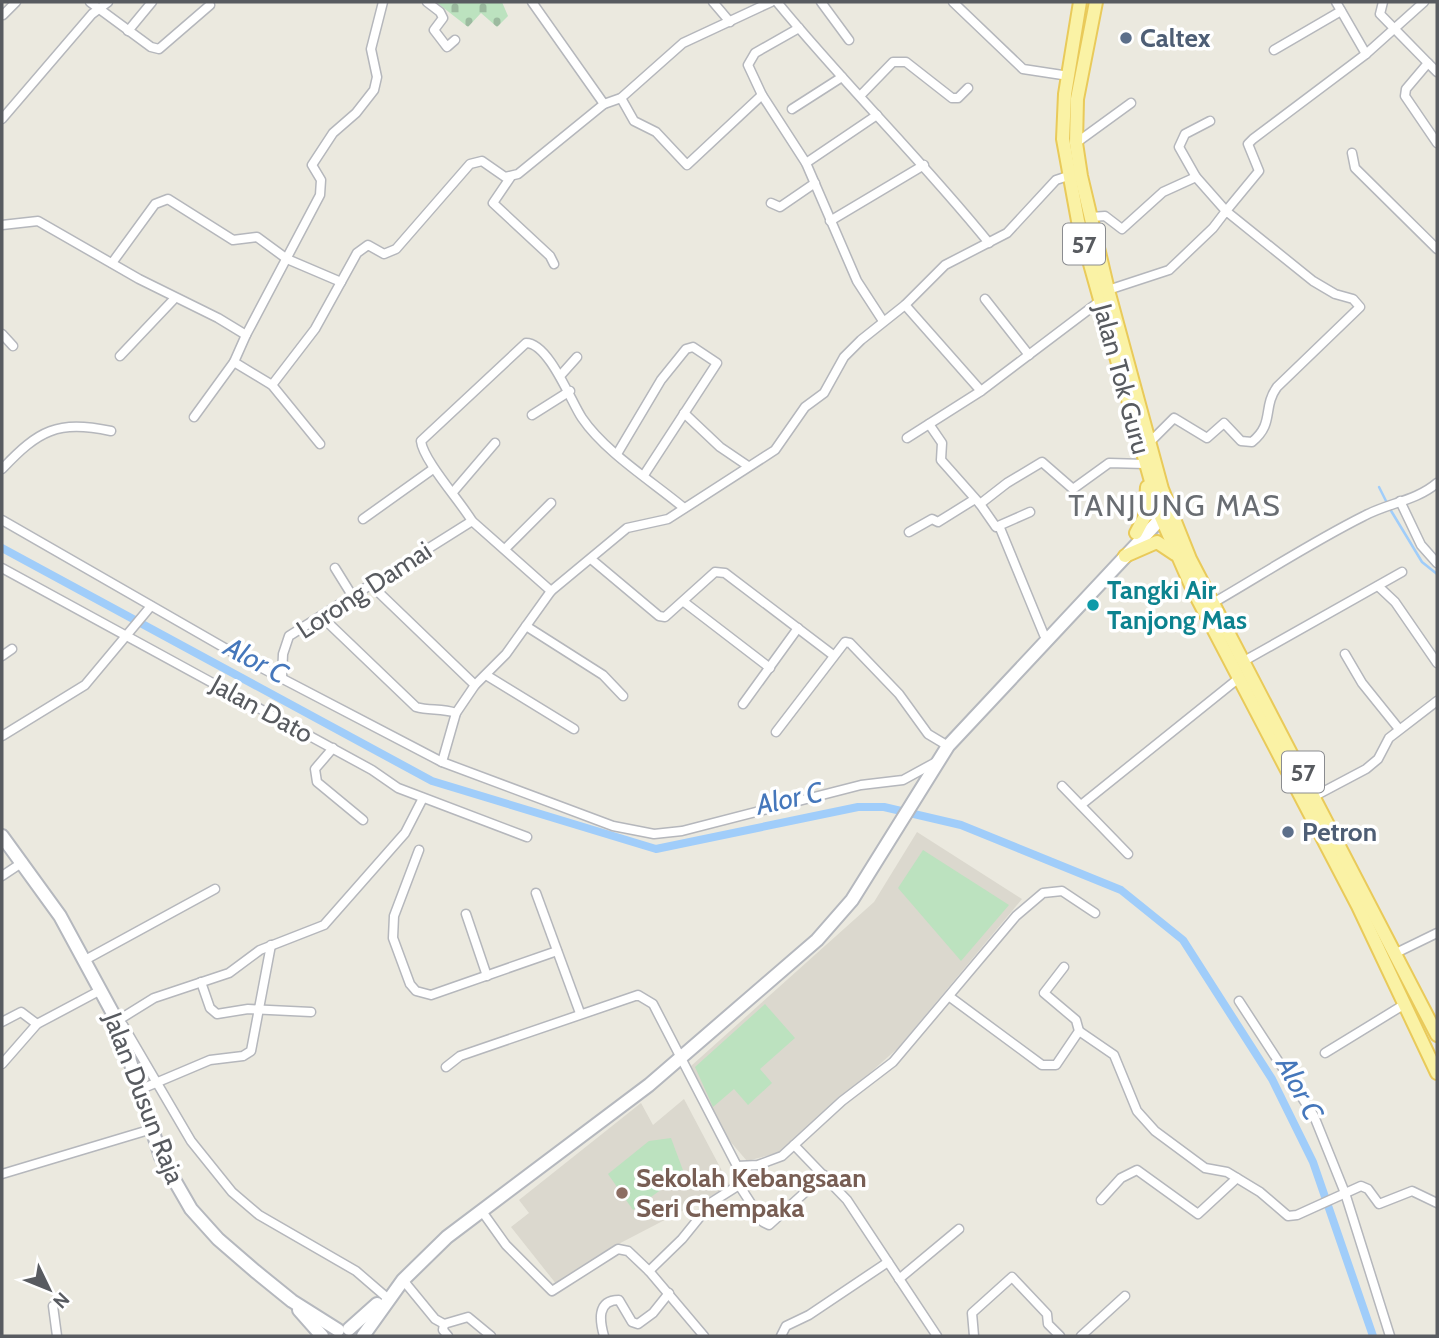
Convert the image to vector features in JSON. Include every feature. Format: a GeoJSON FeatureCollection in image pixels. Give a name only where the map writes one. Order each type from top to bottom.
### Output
{"type":"FeatureCollection","features":[{"type":"Feature","properties":{"kind":"main road","name":"Jalan Tok Guru"},"geometry":{"type":"LineString","coordinates":[[1080,2],[1063,139],[1078,221],[1149,443],[1163,509],[1178,556],[1382,958],[1437,1073]]}},
{"type":"Feature","properties":{"kind":"main road","name":"Jalan Tok Guru"},"geometry":{"type":"LineString","coordinates":[[1096,2],[1077,99],[1076,143],[1104,296],[1150,481],[1437,1035]]}},
{"type":"Feature","properties":{"kind":"main road"},"geometry":{"type":"LineString","coordinates":[[1136,533],[1145,516],[1150,481]]}},
{"type":"Feature","properties":{"kind":"main road"},"geometry":{"type":"LineString","coordinates":[[348,1333],[432,1251],[481,1210],[680,1060],[829,927],[852,900],[922,783],[948,746],[1136,533],[1163,509]]}},
{"type":"Feature","properties":{"kind":"main road"},"geometry":{"type":"LineString","coordinates":[[1006,683],[1014,679],[1125,556],[1163,509]]}},
{"type":"Feature","properties":{"kind":"main road"},"geometry":{"type":"LineString","coordinates":[[1125,556],[1157,542],[1178,556]]}},
{"type":"Feature","properties":{"kind":"main road","name":"Jalan Dusun Raja"},"geometry":{"type":"LineString","coordinates":[[2,836],[23,862],[119,1020],[139,1090],[171,1178],[202,1222],[292,1301],[322,1336]]}},
{"type":"Feature","properties":{"kind":"main road"},"geometry":{"type":"LineString","coordinates":[[1382,958],[1411,1001],[1437,1056]]}},
{"type":"Feature","properties":{"kind":"main road"},"geometry":{"type":"LineString","coordinates":[[348,1333],[403,1280]]}},
{"type":"Feature","properties":{"kind":"main road","name":"Jalan Dusun Raja"},"geometry":{"type":"LineString","coordinates":[[292,1301],[348,1333]]}},
{"type":"Feature","properties":{"kind":"street"},"geometry":{"type":"LineString","coordinates":[[3,15],[16,2]]}},
{"type":"Feature","properties":{"kind":"street"},"geometry":{"type":"LineString","coordinates":[[90,2],[151,47],[164,48],[210,5]]}},
{"type":"Feature","properties":{"kind":"street"},"geometry":{"type":"LineString","coordinates":[[2,119],[108,2]]}},
{"type":"Feature","properties":{"kind":"street"},"geometry":{"type":"LineString","coordinates":[[128,31],[152,2]]}},
{"type":"Feature","properties":{"kind":"street"},"geometry":{"type":"LineString","coordinates":[[194,417],[234,362],[322,187],[312,165],[333,132],[356,113],[374,90],[377,77],[371,49],[383,2]]}},
{"type":"Feature","properties":{"kind":"street"},"geometry":{"type":"LineString","coordinates":[[427,2],[440,12],[443,18],[434,30],[436,37],[447,47],[455,40]]}},
{"type":"Feature","properties":{"kind":"street"},"geometry":{"type":"LineString","coordinates":[[532,2],[604,104]]}},
{"type":"Feature","properties":{"kind":"street"},"geometry":{"type":"LineString","coordinates":[[713,2],[730,22]]}},
{"type":"Feature","properties":{"kind":"street"},"geometry":{"type":"LineString","coordinates":[[554,264],[550,256],[493,203],[510,178],[604,104],[614,103],[621,98],[684,43],[771,2]]}},
{"type":"Feature","properties":{"kind":"street"},"geometry":{"type":"LineString","coordinates":[[777,2],[924,165],[989,243]]}},
{"type":"Feature","properties":{"kind":"street"},"geometry":{"type":"LineString","coordinates":[[821,2],[849,40]]}},
{"type":"Feature","properties":{"kind":"street"},"geometry":{"type":"LineString","coordinates":[[953,2],[1023,69],[1069,76]]}},
{"type":"Feature","properties":{"kind":"street"},"geometry":{"type":"LineString","coordinates":[[1336,2],[1366,54]]}},
{"type":"Feature","properties":{"kind":"street"},"geometry":{"type":"LineString","coordinates":[[1382,2],[1380,14],[1437,72]]}},
{"type":"Feature","properties":{"kind":"street"},"geometry":{"type":"LineString","coordinates":[[907,438],[981,391],[1104,296],[1169,270],[1226,211],[1259,171],[1248,144],[1366,54],[1424,2]]}},
{"type":"Feature","properties":{"kind":"street"},"geometry":{"type":"LineString","coordinates":[[1274,50],[1341,11]]}},
{"type":"Feature","properties":{"kind":"street"},"geometry":{"type":"LineString","coordinates":[[799,28],[750,59],[748,65],[762,95],[806,163],[857,281],[883,321]]}},
{"type":"Feature","properties":{"kind":"street"},"geometry":{"type":"LineString","coordinates":[[860,96],[893,62],[900,61],[906,62],[952,98],[958,98],[968,88]]}},
{"type":"Feature","properties":{"kind":"street"},"geometry":{"type":"LineString","coordinates":[[1428,63],[1406,89],[1405,96],[1437,143]]}},
{"type":"Feature","properties":{"kind":"street"},"geometry":{"type":"LineString","coordinates":[[792,109],[842,77]]}},
{"type":"Feature","properties":{"kind":"street"},"geometry":{"type":"LineString","coordinates":[[621,98],[634,121],[656,132],[687,164],[762,95]]}},
{"type":"Feature","properties":{"kind":"street"},"geometry":{"type":"LineString","coordinates":[[1076,143],[1130,103]]}},
{"type":"Feature","properties":{"kind":"street"},"geometry":{"type":"LineString","coordinates":[[806,163],[877,115]]}},
{"type":"Feature","properties":{"kind":"street"},"geometry":{"type":"LineString","coordinates":[[1149,443],[1174,418],[1208,438],[1224,423],[1241,442],[1252,442],[1266,428],[1268,403],[1277,387],[1360,307],[1353,299],[1335,294],[1313,281],[1226,211],[1196,177],[1179,147],[1180,140],[1210,121]]}},
{"type":"Feature","properties":{"kind":"street"},"geometry":{"type":"LineString","coordinates":[[1352,153],[1355,168],[1437,248]]}},
{"type":"Feature","properties":{"kind":"street"},"geometry":{"type":"LineString","coordinates":[[272,385],[315,329],[362,248],[374,247],[384,254],[396,250],[475,161],[487,162],[500,174],[510,178]]}},
{"type":"Feature","properties":{"kind":"street"},"geometry":{"type":"LineString","coordinates":[[830,221],[924,165]]}},
{"type":"Feature","properties":{"kind":"street"},"geometry":{"type":"LineString","coordinates":[[442,762],[456,712],[551,592],[627,528],[668,519],[783,441],[805,407],[824,393],[845,357],[883,321],[905,306],[945,265],[1017,226],[1056,180],[1071,175]]}},
{"type":"Feature","properties":{"kind":"street"},"geometry":{"type":"LineString","coordinates":[[1091,217],[1105,216],[1122,229],[1163,192],[1196,177]]}},
{"type":"Feature","properties":{"kind":"street"},"geometry":{"type":"LineString","coordinates":[[771,203],[780,207],[815,184]]}},
{"type":"Feature","properties":{"kind":"street"},"geometry":{"type":"LineString","coordinates":[[112,263],[162,199],[169,199],[233,240],[257,237],[287,259],[341,282]]}},
{"type":"Feature","properties":{"kind":"street"},"geometry":{"type":"LineString","coordinates":[[2,225],[38,221],[246,335]]}},
{"type":"Feature","properties":{"kind":"street"},"geometry":{"type":"LineString","coordinates":[[120,356],[175,298]]}},
{"type":"Feature","properties":{"kind":"street"},"geometry":{"type":"LineString","coordinates":[[985,299],[1029,355]]}},
{"type":"Feature","properties":{"kind":"street"},"geometry":{"type":"LineString","coordinates":[[905,306],[981,391]]}},
{"type":"Feature","properties":{"kind":"street"},"geometry":{"type":"LineString","coordinates":[[2,334],[13,346]]}},
{"type":"Feature","properties":{"kind":"street"},"geometry":{"type":"LineString","coordinates":[[551,592],[506,548],[472,521],[454,492],[433,469],[422,447],[424,435],[520,345],[531,343],[560,376],[582,419],[617,454],[684,508]]}},
{"type":"Feature","properties":{"kind":"street"},"geometry":{"type":"LineString","coordinates":[[617,454],[661,380],[687,349],[693,348],[717,363],[644,475]]}},
{"type":"Feature","properties":{"kind":"street"},"geometry":{"type":"LineString","coordinates":[[560,376],[578,357]]}},
{"type":"Feature","properties":{"kind":"street"},"geometry":{"type":"LineString","coordinates":[[234,362],[272,385],[320,444]]}},
{"type":"Feature","properties":{"kind":"street"},"geometry":{"type":"LineString","coordinates":[[532,415],[570,391]]}},
{"type":"Feature","properties":{"kind":"street"},"geometry":{"type":"LineString","coordinates":[[684,413],[720,447],[748,466]]}},
{"type":"Feature","properties":{"kind":"street"},"geometry":{"type":"LineString","coordinates":[[929,424],[942,443],[940,460],[977,502],[992,525],[1000,528],[1044,635]]}},
{"type":"Feature","properties":{"kind":"street"},"geometry":{"type":"LineString","coordinates":[[2,469],[34,438],[59,426],[111,431]]}},
{"type":"Feature","properties":{"kind":"street"},"geometry":{"type":"LineString","coordinates":[[454,492],[495,443]]}},
{"type":"Feature","properties":{"kind":"street"},"geometry":{"type":"LineString","coordinates":[[909,532],[932,519],[938,522],[977,502],[1042,462],[1073,489],[1109,464],[1145,464]]}},
{"type":"Feature","properties":{"kind":"street"},"geometry":{"type":"LineString","coordinates":[[363,519],[433,469]]}},
{"type":"Feature","properties":{"kind":"street"},"geometry":{"type":"LineString","coordinates":[[1213,603],[1376,510],[1426,492],[1437,483]]}},
{"type":"Feature","properties":{"kind":"street"},"geometry":{"type":"LineString","coordinates":[[1398,502],[1421,545],[1437,563]]}},
{"type":"Feature","properties":{"kind":"street"},"geometry":{"type":"LineString","coordinates":[[506,548],[551,503]]}},
{"type":"Feature","properties":{"kind":"street"},"geometry":{"type":"LineString","coordinates":[[1000,528],[1030,512]]}},
{"type":"Feature","properties":{"kind":"street"},"geometry":{"type":"LineString","coordinates":[[2,520],[150,607],[442,762],[596,821],[654,834],[682,831],[861,785],[890,784],[936,762]]}},
{"type":"Feature","properties":{"kind":"street","name":"Lorong Damai"},"geometry":{"type":"LineString","coordinates":[[282,677],[283,654],[289,636],[472,521]]}},
{"type":"Feature","properties":{"kind":"street"},"geometry":{"type":"LineString","coordinates":[[591,559],[659,616],[672,613],[710,575],[720,571],[833,655]]}},
{"type":"Feature","properties":{"kind":"street","name":"Jalan Dato"},"geometry":{"type":"LineString","coordinates":[[2,568],[333,748],[398,788],[527,837]]}},
{"type":"Feature","properties":{"kind":"street"},"geometry":{"type":"LineString","coordinates":[[335,568],[353,597]]}},
{"type":"Feature","properties":{"kind":"street"},"geometry":{"type":"LineString","coordinates":[[1244,661],[1402,572]]}},
{"type":"Feature","properties":{"kind":"street"},"geometry":{"type":"LineString","coordinates":[[371,586],[475,685]]}},
{"type":"Feature","properties":{"kind":"street"},"geometry":{"type":"LineString","coordinates":[[1378,586],[1395,603],[1437,663]]}},
{"type":"Feature","properties":{"kind":"street"},"geometry":{"type":"LineString","coordinates":[[684,602],[770,668]]}},
{"type":"Feature","properties":{"kind":"street"},"geometry":{"type":"LineString","coordinates":[[2,736],[85,685],[150,607]]}},
{"type":"Feature","properties":{"kind":"street"},"geometry":{"type":"LineString","coordinates":[[321,617],[416,707],[425,709],[436,706],[456,712]]}},
{"type":"Feature","properties":{"kind":"street"},"geometry":{"type":"LineString","coordinates":[[526,626],[603,675],[623,696]]}},
{"type":"Feature","properties":{"kind":"street"},"geometry":{"type":"LineString","coordinates":[[743,704],[798,628]]}},
{"type":"Feature","properties":{"kind":"street"},"geometry":{"type":"LineString","coordinates":[[776,733],[845,642],[850,643],[899,694],[928,734],[948,746]]}},
{"type":"Feature","properties":{"kind":"street"},"geometry":{"type":"LineString","coordinates":[[2,656],[12,649]]}},
{"type":"Feature","properties":{"kind":"street"},"geometry":{"type":"LineString","coordinates":[[1345,654],[1362,683],[1399,729]]}},
{"type":"Feature","properties":{"kind":"street"},"geometry":{"type":"LineString","coordinates":[[486,675],[574,729]]}},
{"type":"Feature","properties":{"kind":"street"},"geometry":{"type":"LineString","coordinates":[[1081,806],[1239,678]]}},
{"type":"Feature","properties":{"kind":"street"},"geometry":{"type":"LineString","coordinates":[[1315,796],[1366,769],[1399,729],[1437,701]]}},
{"type":"Feature","properties":{"kind":"street"},"geometry":{"type":"LineString","coordinates":[[333,748],[315,769],[317,782],[363,820]]}},
{"type":"Feature","properties":{"kind":"street"},"geometry":{"type":"LineString","coordinates":[[1062,786],[1128,854]]}},
{"type":"Feature","properties":{"kind":"street"},"geometry":{"type":"LineString","coordinates":[[385,1296],[356,1271],[259,1215],[232,1192],[204,1160],[119,1020],[154,998],[229,973],[271,944],[316,929],[330,920],[405,833],[423,798]]}},
{"type":"Feature","properties":{"kind":"street"},"geometry":{"type":"LineString","coordinates":[[419,850],[392,928],[410,984],[416,992],[431,995],[557,951]]}},
{"type":"Feature","properties":{"kind":"street"},"geometry":{"type":"LineString","coordinates":[[2,876],[23,862]]}},
{"type":"Feature","properties":{"kind":"street"},"geometry":{"type":"LineString","coordinates":[[85,960],[215,890]]}},
{"type":"Feature","properties":{"kind":"street"},"geometry":{"type":"LineString","coordinates":[[737,1167],[769,1161],[794,1145],[842,1101],[892,1062],[950,997],[1016,916],[1043,893],[1062,891],[1095,913]]}},
{"type":"Feature","properties":{"kind":"street"},"geometry":{"type":"LineString","coordinates":[[536,893],[580,1013]]}},
{"type":"Feature","properties":{"kind":"street"},"geometry":{"type":"LineString","coordinates":[[466,914],[487,976]]}},
{"type":"Feature","properties":{"kind":"street"},"geometry":{"type":"LineString","coordinates":[[1395,953],[1437,933]]}},
{"type":"Feature","properties":{"kind":"street"},"geometry":{"type":"LineString","coordinates":[[139,1090],[210,1060],[248,1054],[253,1047],[261,1009],[271,944]]}},
{"type":"Feature","properties":{"kind":"street"},"geometry":{"type":"LineString","coordinates":[[1064,967],[1044,993],[1073,1016],[1079,1031],[1114,1055],[1137,1111],[1154,1131],[1205,1168],[1227,1172],[1288,1216],[1364,1187],[1382,1205],[1412,1191],[1437,1203]]}},
{"type":"Feature","properties":{"kind":"street"},"geometry":{"type":"LineString","coordinates":[[201,982],[210,1007],[217,1014],[261,1009],[311,1012]]}},
{"type":"Feature","properties":{"kind":"street"},"geometry":{"type":"LineString","coordinates":[[2,1064],[37,1024],[99,991]]}},
{"type":"Feature","properties":{"kind":"street"},"geometry":{"type":"LineString","coordinates":[[446,1067],[460,1056],[638,995],[649,999],[737,1167],[739,1185],[763,1222],[769,1225],[824,1175]]}},
{"type":"Feature","properties":{"kind":"street"},"geometry":{"type":"LineString","coordinates":[[950,997],[1047,1067],[1058,1063],[1079,1031]]}},
{"type":"Feature","properties":{"kind":"street"},"geometry":{"type":"LineString","coordinates":[[1239,1000],[1304,1099],[1343,1194],[1390,1336]]}},
{"type":"Feature","properties":{"kind":"street"},"geometry":{"type":"LineString","coordinates":[[1325,1053],[1405,1004]]}},
{"type":"Feature","properties":{"kind":"street"},"geometry":{"type":"LineString","coordinates":[[2,1022],[21,1012],[37,1024]]}},
{"type":"Feature","properties":{"kind":"street"},"geometry":{"type":"LineString","coordinates":[[2,1174],[152,1129]]}},
{"type":"Feature","properties":{"kind":"street"},"geometry":{"type":"LineString","coordinates":[[794,1145],[847,1200],[937,1336]]}},
{"type":"Feature","properties":{"kind":"street"},"geometry":{"type":"LineString","coordinates":[[1101,1200],[1126,1173],[1137,1170],[1198,1214],[1237,1178]]}},
{"type":"Feature","properties":{"kind":"street"},"geometry":{"type":"LineString","coordinates":[[649,1271],[682,1239],[712,1202],[739,1185]]}},
{"type":"Feature","properties":{"kind":"street"},"geometry":{"type":"LineString","coordinates":[[481,1210],[506,1245],[550,1290],[555,1290],[618,1249],[628,1251],[669,1293],[704,1336]]}},
{"type":"Feature","properties":{"kind":"street"},"geometry":{"type":"LineString","coordinates":[[899,1279],[959,1229]]}},
{"type":"Feature","properties":{"kind":"street"},"geometry":{"type":"LineString","coordinates":[[781,1336],[784,1328],[809,1315],[888,1262]]}},
{"type":"Feature","properties":{"kind":"street"},"geometry":{"type":"LineString","coordinates":[[974,1336],[972,1313],[1012,1277],[1047,1314],[1049,1325],[1060,1336]]}},
{"type":"Feature","properties":{"kind":"street"},"geometry":{"type":"LineString","coordinates":[[403,1280],[436,1319],[444,1324],[448,1336]]}},
{"type":"Feature","properties":{"kind":"street"},"geometry":{"type":"LineString","coordinates":[[604,1336],[599,1318],[601,1310],[612,1301],[619,1300],[632,1322],[638,1324],[653,1313],[669,1293]]}},
{"type":"Feature","properties":{"kind":"street"},"geometry":{"type":"LineString","coordinates":[[1081,1336],[1125,1296]]}},
{"type":"Feature","properties":{"kind":"street"},"geometry":{"type":"LineString","coordinates":[[53,1306],[57,1336]]}},
{"type":"Feature","properties":{"kind":"street"},"geometry":{"type":"LineString","coordinates":[[444,1324],[468,1317],[491,1336]]}},
{"type":"Feature","properties":{"kind":"shaded area"},"geometry":{"type":"Polygon","coordinates":[[[917,832],[1022,899],[898,1048],[781,1152],[747,1161],[729,1140],[691,1066],[874,902],[917,832]]]}},
{"type":"Feature","properties":{"kind":"shaded area","name":"Sekolah Kebangsaan Seri Chempaka"},"geometry":{"type":"Polygon","coordinates":[[[684,1099],[730,1186],[607,1250],[557,1285],[511,1227],[529,1213],[519,1200],[641,1103],[653,1125],[684,1099]]]}},
{"type":"Feature","properties":{"kind":"green space"},"geometry":{"type":"Polygon","coordinates":[[[436,2],[502,2],[508,16],[497,27],[481,13],[468,27],[436,2]]]}},
{"type":"Feature","properties":{"kind":"green space"},"geometry":{"type":"Polygon","coordinates":[[[923,850],[1009,905],[961,961],[898,888],[923,850]]]}},
{"type":"Feature","properties":{"kind":"green space"},"geometry":{"type":"Polygon","coordinates":[[[765,1004],[795,1038],[760,1069],[772,1083],[748,1105],[734,1089],[713,1107],[695,1067],[765,1004]]]}},
{"type":"Feature","properties":{"kind":"green space"},"geometry":{"type":"Polygon","coordinates":[[[671,1138],[684,1173],[633,1210],[608,1174],[649,1141],[671,1138]]]}},
{"type":"Feature","properties":{"kind":"waterway"},"geometry":{"type":"LineString","coordinates":[[1379,487],[1387,503]]}},
{"type":"Feature","properties":{"kind":"waterway"},"geometry":{"type":"LineString","coordinates":[[1390,509],[1422,562],[1437,574]]}},
{"type":"Feature","properties":{"kind":"waterway","name":"Alor C"},"geometry":{"type":"LineString","coordinates":[[2,548],[432,781],[656,849],[858,807],[884,807],[961,825],[1121,890],[1183,940],[1272,1079],[1313,1162],[1373,1336]]}},
{"type":"Feature","properties":{"kind":"place","name":"Caltex"},"geometry":{"type":"Point","coordinates":[1126,38]}},
{"type":"Feature","properties":{"kind":"place","name":"Tangki Air Tanjong Mas"},"geometry":{"type":"Point","coordinates":[1093,605]}},
{"type":"Feature","properties":{"kind":"place","name":"Petron"},"geometry":{"type":"Point","coordinates":[1288,832]}},
{"type":"Feature","properties":{"kind":"place","name":"Sekolah Kebangsaan Seri Chempaka"},"geometry":{"type":"Point","coordinates":[622,1193]}},
{"type":"Feature","properties":{"kind":"district","name":"TANJUNG MAS"},"geometry":{"type":"Point","coordinates":[1175,505]}}]}
